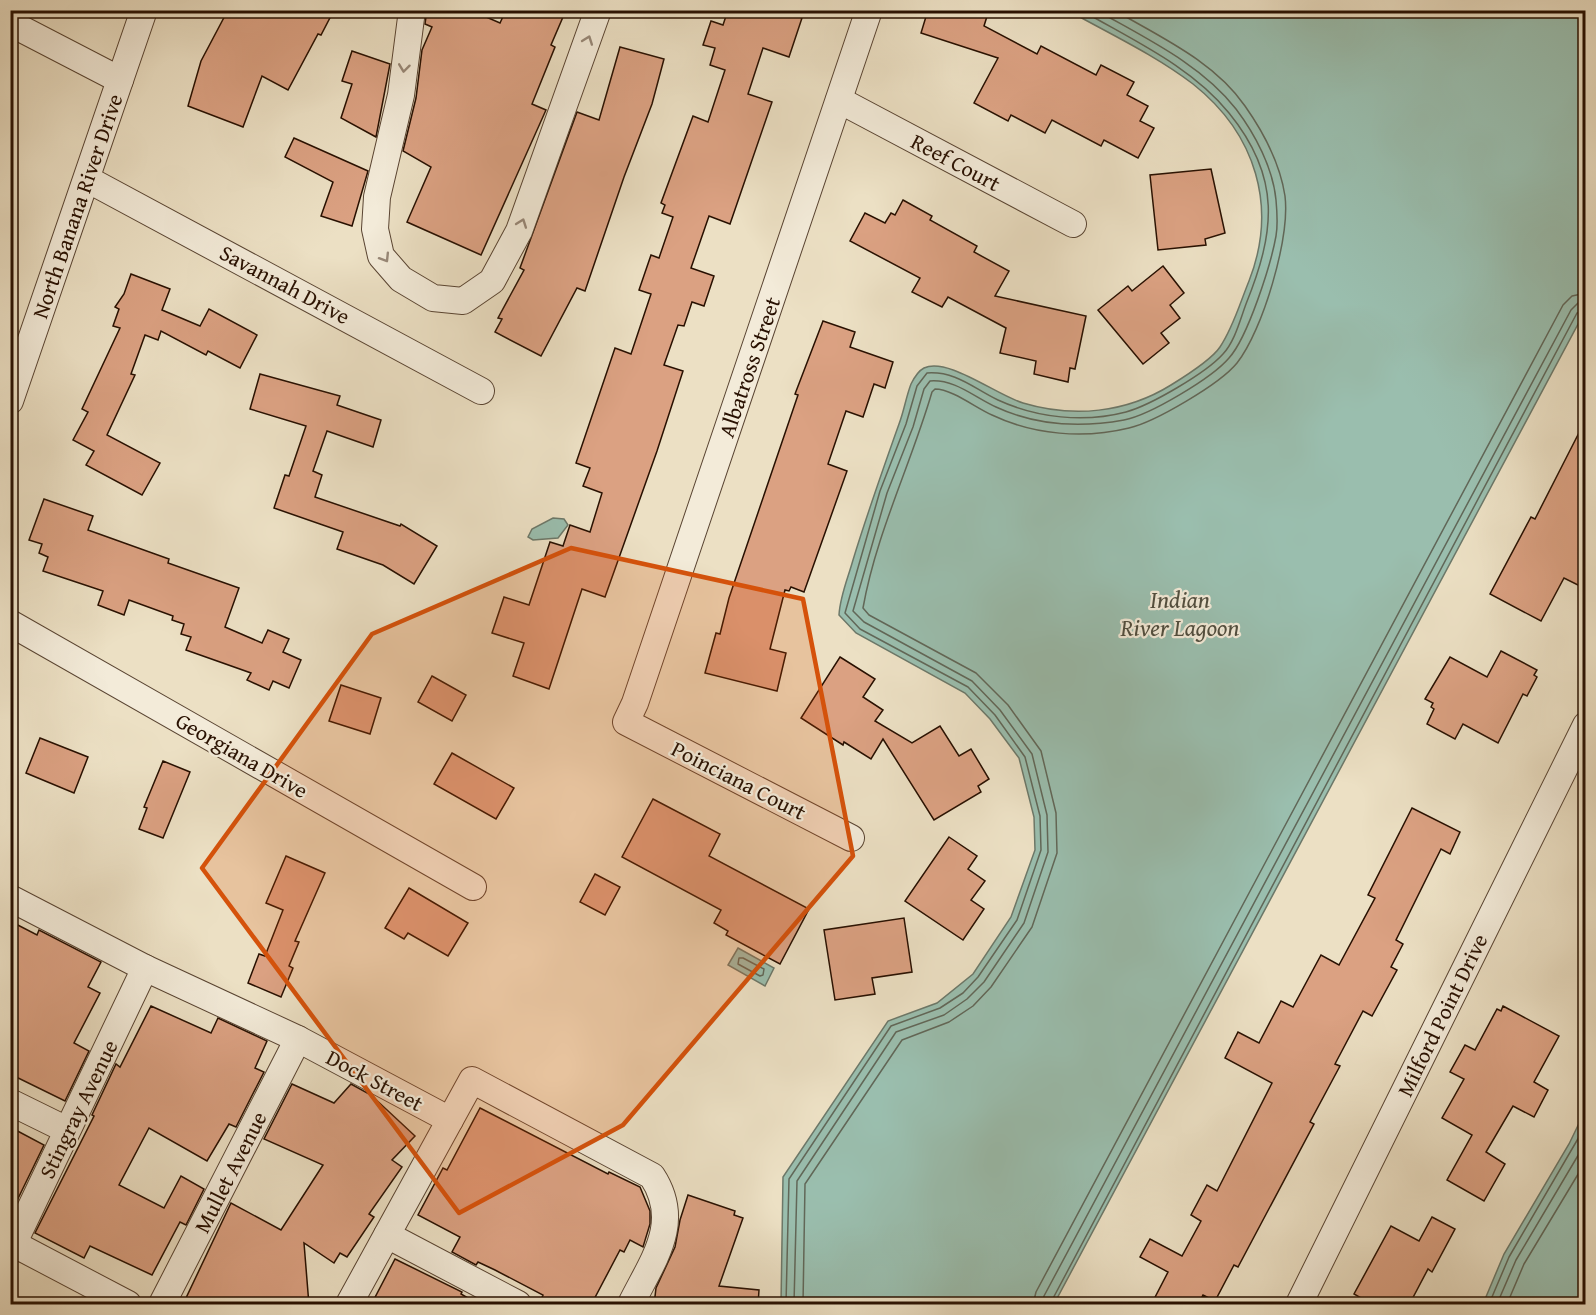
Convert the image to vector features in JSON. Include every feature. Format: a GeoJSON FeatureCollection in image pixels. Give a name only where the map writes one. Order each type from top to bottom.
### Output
{"type":"FeatureCollection","features":[{"type":"Feature","properties":{"kind":"street","name":"North Banana River Drive"},"geometry":{"type":"LineString","coordinates":[[10,401],[144,10]]}},
{"type":"Feature","properties":{"kind":"street"},"geometry":{"type":"LineString","coordinates":[[412,10],[400,95],[377,197],[375,229],[381,256],[400,279],[433,298],[463,301],[492,281],[519,231],[598,10]]}},
{"type":"Feature","properties":{"kind":"street","name":"Albatross Street"},"geometry":{"type":"LineString","coordinates":[[626,722],[635,703],[869,10]]}},
{"type":"Feature","properties":{"kind":"street"},"geometry":{"type":"LineString","coordinates":[[10,23],[120,80]]}},
{"type":"Feature","properties":{"kind":"street","name":"Reef Court"},"geometry":{"type":"LineString","coordinates":[[839,100],[1073,224]]}},
{"type":"Feature","properties":{"kind":"street","name":"Savannah Drive"},"geometry":{"type":"LineString","coordinates":[[87,178],[481,391]]}},
{"type":"Feature","properties":{"kind":"street","name":"Georgiana Drive"},"geometry":{"type":"LineString","coordinates":[[10,623],[473,887]]}},
{"type":"Feature","properties":{"kind":"street","name":"Poinciana Court"},"geometry":{"type":"LineString","coordinates":[[626,722],[851,838]]}},
{"type":"Feature","properties":{"kind":"street","name":"Milford Point Drive"},"geometry":{"type":"LineString","coordinates":[[1299,1305],[1586,725]]}},
{"type":"Feature","properties":{"kind":"street","name":"Dock Street"},"geometry":{"type":"LineString","coordinates":[[10,898],[145,968],[298,1040],[450,1120],[472,1080],[652,1176],[662,1191],[667,1209],[666,1227],[631,1305]]}},
{"type":"Feature","properties":{"kind":"street","name":"Stingray Avenue"},"geometry":{"type":"LineString","coordinates":[[12,1248],[145,968]]}},
{"type":"Feature","properties":{"kind":"street","name":"Mullet Avenue"},"geometry":{"type":"LineString","coordinates":[[162,1305],[298,1040]]}},
{"type":"Feature","properties":{"kind":"street"},"geometry":{"type":"LineString","coordinates":[[10,1102],[67,1130]]}},
{"type":"Feature","properties":{"kind":"street"},"geometry":{"type":"LineString","coordinates":[[349,1305],[450,1120]]}},
{"type":"Feature","properties":{"kind":"street"},"geometry":{"type":"LineString","coordinates":[[387,1235],[518,1305]]}},
{"type":"Feature","properties":{"kind":"street"},"geometry":{"type":"LineString","coordinates":[[12,1248],[128,1305]]}},
{"type":"Feature","properties":{"kind":"highlighted area"},"geometry":{"type":"Polygon","coordinates":[[[571,548],[803,599],[853,856],[623,1125],[459,1213],[202,868],[372,634],[571,548]]]}},
{"type":"Feature","properties":{"kind":"water","name":"Indian River Lagoon"},"geometry":{"type":"Polygon","coordinates":[[[1069,11],[1585,11],[1585,311],[1054,1304],[781,1304],[783,1177],[888,1021],[937,1003],[973,974],[1011,917],[1035,850],[1034,817],[1019,758],[990,719],[965,693],[856,633],[839,615],[844,587],[911,384],[922,369],[934,366],[959,372],[1012,399],[1042,408],[1099,410],[1136,402],[1171,385],[1216,352],[1233,324],[1258,253],[1261,199],[1246,149],[1232,125],[1215,104],[1178,73],[1069,11]]]}},
{"type":"Feature","properties":{"kind":"water"},"geometry":{"type":"Polygon","coordinates":[[[553,518],[564,519],[568,525],[558,538],[533,540],[528,537],[532,529],[553,518]]]}},
{"type":"Feature","properties":{"kind":"water"},"geometry":{"type":"Polygon","coordinates":[[[738,948],[774,968],[765,986],[728,965],[738,948]]]}},
{"type":"Feature","properties":{"kind":"water"},"geometry":{"type":"Polygon","coordinates":[[[1585,1111],[1585,1304],[1483,1304],[1504,1254],[1569,1144],[1585,1111]]]}},
{"type":"Feature","properties":{"kind":"building"},"geometry":{"type":"Polygon","coordinates":[[[228,10],[334,10],[321,35],[318,34],[288,90],[262,76],[243,127],[188,106],[201,61],[228,10]]]}},
{"type":"Feature","properties":{"kind":"building"},"geometry":{"type":"Polygon","coordinates":[[[427,10],[470,10],[500,23],[506,10],[566,10],[551,45],[555,47],[532,104],[546,110],[481,255],[407,222],[431,167],[403,151],[416,98],[422,50],[432,27],[425,24],[427,10]]]}},
{"type":"Feature","properties":{"kind":"building"},"geometry":{"type":"Polygon","coordinates":[[[728,10],[780,10],[802,18],[789,57],[763,48],[748,94],[772,102],[730,224],[709,216],[691,268],[714,276],[704,306],[692,302],[684,326],[678,325],[664,365],[683,371],[657,451],[605,597],[582,589],[549,689],[513,676],[524,643],[492,633],[504,597],[529,605],[550,542],[563,546],[570,525],[590,532],[602,493],[583,486],[590,468],[576,463],[615,348],[631,354],[651,294],[639,290],[651,255],[659,258],[673,217],[662,213],[665,205],[661,203],[693,116],[708,122],[725,70],[710,65],[715,48],[703,45],[711,21],[723,25],[728,10]]]}},
{"type":"Feature","properties":{"kind":"building"},"geometry":{"type":"Polygon","coordinates":[[[928,10],[989,10],[984,26],[1037,54],[1041,46],[1096,75],[1101,65],[1134,82],[1127,95],[1148,106],[1140,121],[1154,128],[1138,158],[1104,140],[1101,146],[1052,120],[1045,133],[1011,115],[1008,121],[974,103],[998,58],[921,33],[928,10]]]}},
{"type":"Feature","properties":{"kind":"building"},"geometry":{"type":"Polygon","coordinates":[[[620,47],[664,59],[652,104],[585,291],[577,288],[541,356],[495,332],[502,319],[498,318],[524,270],[520,268],[577,112],[599,120],[620,47]]]}},
{"type":"Feature","properties":{"kind":"building"},"geometry":{"type":"Polygon","coordinates":[[[352,51],[390,64],[376,137],[341,118],[352,84],[342,81],[352,51]]]}},
{"type":"Feature","properties":{"kind":"building"},"geometry":{"type":"Polygon","coordinates":[[[294,138],[368,171],[352,226],[321,216],[333,182],[285,157],[294,138]]]}},
{"type":"Feature","properties":{"kind":"building"},"geometry":{"type":"Polygon","coordinates":[[[1211,169],[1225,233],[1205,239],[1206,245],[1158,250],[1150,175],[1211,169]]]}},
{"type":"Feature","properties":{"kind":"building"},"geometry":{"type":"Polygon","coordinates":[[[903,200],[932,216],[930,220],[977,246],[974,252],[1009,271],[995,296],[1086,316],[1075,369],[1070,368],[1068,382],[1034,374],[1036,361],[1000,353],[1006,328],[948,297],[942,307],[912,292],[920,278],[850,241],[865,213],[885,223],[891,213],[895,215],[903,200]]]}},
{"type":"Feature","properties":{"kind":"building"},"geometry":{"type":"Polygon","coordinates":[[[1163,266],[1184,293],[1170,305],[1180,318],[1161,333],[1169,343],[1143,364],[1098,310],[1128,286],[1132,291],[1163,266]]]}},
{"type":"Feature","properties":{"kind":"building"},"geometry":{"type":"Polygon","coordinates":[[[131,274],[170,289],[162,310],[200,326],[209,309],[257,335],[240,368],[208,351],[206,355],[161,331],[158,340],[145,335],[131,374],[135,375],[107,435],[160,463],[142,495],[86,465],[94,451],[73,440],[88,412],[82,409],[120,328],[113,326],[119,309],[115,307],[124,294],[131,274]]]}},
{"type":"Feature","properties":{"kind":"building"},"geometry":{"type":"Polygon","coordinates":[[[823,321],[855,332],[850,347],[893,362],[885,388],[874,384],[863,417],[846,411],[828,464],[847,471],[804,592],[791,587],[789,591],[785,590],[770,649],[786,653],[777,691],[705,673],[716,633],[720,634],[729,598],[798,395],[795,394],[823,321]]]}},
{"type":"Feature","properties":{"kind":"building"},"geometry":{"type":"Polygon","coordinates":[[[260,374],[340,396],[337,405],[381,420],[373,447],[327,431],[313,471],[322,475],[315,497],[400,526],[401,524],[437,546],[414,584],[383,565],[337,549],[343,532],[274,508],[285,475],[289,476],[306,426],[250,409],[260,374]]]}},
{"type":"Feature","properties":{"kind":"building"},"geometry":{"type":"Polygon","coordinates":[[[1586,419],[1586,589],[1564,578],[1541,621],[1490,594],[1531,517],[1535,519],[1586,419]]]}},
{"type":"Feature","properties":{"kind":"building"},"geometry":{"type":"Polygon","coordinates":[[[44,499],[93,516],[88,530],[169,559],[168,563],[239,588],[225,627],[262,643],[268,630],[289,639],[283,652],[301,660],[289,688],[273,681],[269,690],[247,680],[251,673],[186,650],[191,637],[181,634],[184,624],[172,620],[173,616],[129,600],[124,615],[98,605],[103,591],[43,571],[48,557],[39,553],[42,544],[29,540],[44,499]]]}},
{"type":"Feature","properties":{"kind":"building"},"geometry":{"type":"Polygon","coordinates":[[[1501,651],[1537,670],[1534,675],[1537,677],[1527,696],[1523,694],[1498,743],[1463,724],[1455,739],[1427,724],[1434,709],[1431,707],[1433,703],[1425,699],[1450,657],[1487,677],[1501,651]]]}},
{"type":"Feature","properties":{"kind":"building"},"geometry":{"type":"Polygon","coordinates":[[[840,657],[875,679],[863,697],[883,710],[875,721],[912,743],[940,726],[959,756],[971,749],[989,779],[978,786],[981,792],[934,820],[883,739],[871,759],[844,742],[843,745],[801,718],[840,657]]]}},
{"type":"Feature","properties":{"kind":"building"},"geometry":{"type":"Polygon","coordinates":[[[432,676],[466,695],[452,721],[418,702],[432,676]]]}},
{"type":"Feature","properties":{"kind":"building"},"geometry":{"type":"Polygon","coordinates":[[[341,685],[381,698],[370,734],[329,721],[341,685]]]}},
{"type":"Feature","properties":{"kind":"building"},"geometry":{"type":"Polygon","coordinates":[[[40,738],[88,757],[74,793],[26,773],[40,738]]]}},
{"type":"Feature","properties":{"kind":"building"},"geometry":{"type":"Polygon","coordinates":[[[452,753],[514,788],[496,819],[434,784],[452,753]]]}},
{"type":"Feature","properties":{"kind":"building"},"geometry":{"type":"Polygon","coordinates":[[[163,761],[190,772],[163,838],[139,829],[147,808],[144,807],[163,761]]]}},
{"type":"Feature","properties":{"kind":"building"},"geometry":{"type":"Polygon","coordinates":[[[653,799],[720,834],[709,856],[809,909],[780,964],[726,935],[728,931],[714,923],[721,910],[622,857],[653,799]]]}},
{"type":"Feature","properties":{"kind":"building"},"geometry":{"type":"Polygon","coordinates":[[[1412,808],[1460,832],[1450,854],[1441,849],[1396,940],[1403,944],[1391,967],[1397,970],[1372,1016],[1363,1011],[1335,1064],[1340,1066],[1310,1122],[1314,1124],[1238,1267],[1234,1265],[1215,1301],[1203,1295],[1198,1305],[1151,1305],[1168,1272],[1140,1257],[1150,1239],[1182,1256],[1201,1221],[1191,1215],[1207,1185],[1217,1191],[1272,1083],[1225,1058],[1238,1032],[1259,1043],[1281,1001],[1293,1007],[1321,955],[1339,965],[1375,898],[1368,895],[1412,808]]]}},
{"type":"Feature","properties":{"kind":"building"},"geometry":{"type":"Polygon","coordinates":[[[949,837],[977,856],[968,869],[985,881],[971,900],[984,909],[963,940],[905,901],[949,837]]]}},
{"type":"Feature","properties":{"kind":"building"},"geometry":{"type":"Polygon","coordinates":[[[286,856],[325,873],[295,941],[299,942],[289,966],[293,968],[281,997],[248,983],[259,954],[265,956],[283,910],[266,903],[286,856]]]}},
{"type":"Feature","properties":{"kind":"building"},"geometry":{"type":"Polygon","coordinates":[[[595,874],[620,887],[605,915],[580,902],[595,874]]]}},
{"type":"Feature","properties":{"kind":"building"},"geometry":{"type":"Polygon","coordinates":[[[409,888],[468,923],[448,956],[408,933],[404,939],[385,928],[409,888]]]}},
{"type":"Feature","properties":{"kind":"building"},"geometry":{"type":"Polygon","coordinates":[[[904,918],[912,972],[872,978],[875,994],[835,1000],[824,930],[904,918]]]}},
{"type":"Feature","properties":{"kind":"building"},"geometry":{"type":"Polygon","coordinates":[[[10,921],[37,935],[39,930],[101,962],[88,987],[100,993],[74,1043],[89,1051],[65,1101],[10,1074],[10,921]]]}},
{"type":"Feature","properties":{"kind":"building"},"geometry":{"type":"Polygon","coordinates":[[[151,1006],[211,1033],[218,1018],[267,1041],[255,1068],[264,1072],[236,1127],[229,1124],[207,1161],[149,1128],[119,1185],[164,1208],[181,1176],[204,1189],[186,1225],[180,1222],[152,1275],[90,1246],[84,1258],[35,1233],[94,1116],[92,1115],[116,1064],[120,1067],[151,1006]]]}},
{"type":"Feature","properties":{"kind":"building"},"geometry":{"type":"Polygon","coordinates":[[[1503,1006],[1559,1036],[1534,1082],[1548,1090],[1534,1117],[1513,1106],[1486,1152],[1505,1164],[1484,1201],[1447,1180],[1472,1135],[1442,1118],[1464,1079],[1450,1072],[1465,1045],[1475,1050],[1497,1009],[1501,1011],[1503,1006]]]}},
{"type":"Feature","properties":{"kind":"building"},"geometry":{"type":"Polygon","coordinates":[[[292,1084],[334,1103],[351,1084],[371,1095],[415,1136],[392,1160],[402,1167],[369,1214],[374,1217],[347,1257],[340,1253],[334,1263],[304,1243],[309,1305],[190,1305],[190,1300],[186,1298],[231,1203],[281,1230],[323,1165],[264,1139],[292,1084]]]}},
{"type":"Feature","properties":{"kind":"building"},"geometry":{"type":"Polygon","coordinates":[[[480,1108],[608,1174],[609,1172],[640,1187],[650,1211],[650,1224],[643,1247],[630,1240],[624,1252],[620,1250],[591,1305],[539,1305],[543,1295],[495,1270],[478,1262],[476,1265],[452,1252],[460,1237],[418,1215],[443,1168],[447,1170],[480,1108]]]}},
{"type":"Feature","properties":{"kind":"building"},"geometry":{"type":"Polygon","coordinates":[[[10,1127],[44,1145],[10,1215],[10,1127]]]}},
{"type":"Feature","properties":{"kind":"building"},"geometry":{"type":"Polygon","coordinates":[[[688,1195],[735,1211],[734,1215],[743,1218],[719,1286],[759,1290],[758,1305],[654,1305],[656,1288],[675,1247],[688,1195]]]}},
{"type":"Feature","properties":{"kind":"building"},"geometry":{"type":"Polygon","coordinates":[[[1432,1217],[1455,1229],[1432,1272],[1428,1269],[1409,1305],[1373,1305],[1354,1294],[1391,1226],[1419,1241],[1432,1217]]]}},
{"type":"Feature","properties":{"kind":"building"},"geometry":{"type":"Polygon","coordinates":[[[395,1259],[462,1292],[461,1294],[480,1305],[371,1305],[395,1259]]]}}]}
